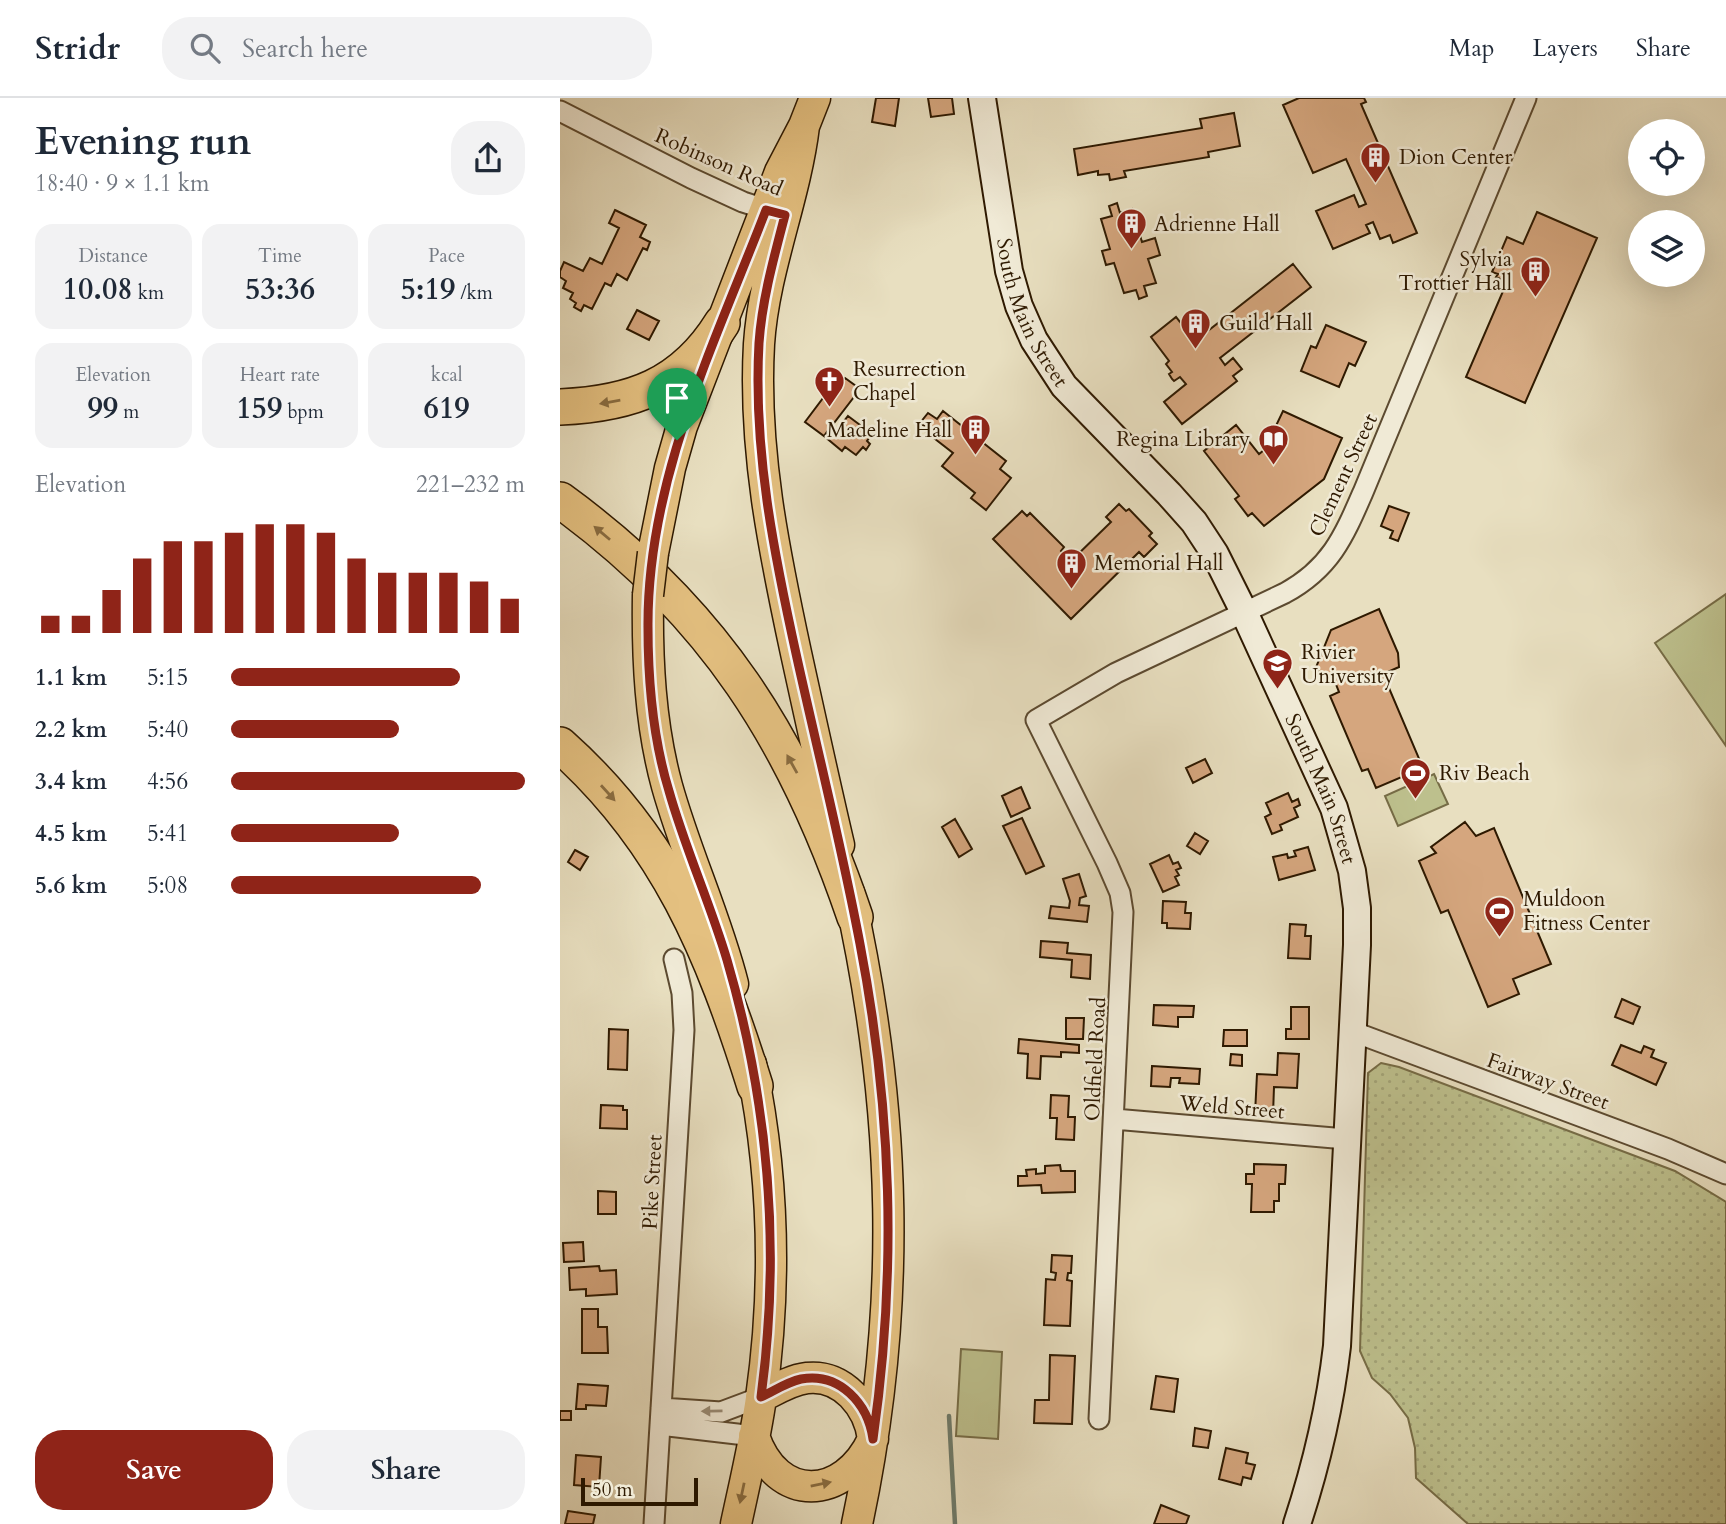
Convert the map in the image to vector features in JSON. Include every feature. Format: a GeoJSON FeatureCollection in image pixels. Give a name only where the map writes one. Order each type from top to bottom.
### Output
{"type":"FeatureCollection","features":[{"type":"Feature","properties":{"kind":"highway"},"geometry":{"type":"LineString","coordinates":[[560,407],[612,402],[654,388],[677,374],[694,359],[722,323]]}},
{"type":"Feature","properties":{"kind":"highway"},"geometry":{"type":"LineString","coordinates":[[560,500],[615,544],[664,589],[701,628],[731,667],[767,721],[805,789],[832,852],[855,917]]}},
{"type":"Feature","properties":{"kind":"highway"},"geometry":{"type":"LineString","coordinates":[[560,745],[629,817],[679,893],[719,980],[755,1086]]}},
{"type":"Feature","properties":{"kind":"main road"},"geometry":{"type":"LineString","coordinates":[[815,98],[804,127],[786,160],[775,213],[760,341],[758,399],[762,464],[784,598],[855,917],[878,1059],[887,1142],[887,1313],[873,1439],[857,1524]]}},
{"type":"Feature","properties":{"kind":"main road"},"geometry":{"type":"LineString","coordinates":[[736,1524],[761,1397],[769,1317],[772,1230],[765,1144],[727,959],[681,832],[659,755],[649,669],[648,595],[653,553],[677,440],[722,323],[775,213]]}},
{"type":"Feature","properties":{"kind":"main road"},"geometry":{"type":"LineString","coordinates":[[754,1436],[761,1453],[776,1474],[790,1482],[806,1486],[823,1485],[845,1475],[863,1457],[873,1439],[868,1419],[859,1403],[848,1391],[833,1382],[815,1378],[796,1380],[761,1397]]}},
{"type":"Feature","properties":{"kind":"street","name":"South Main Street"},"geometry":{"type":"LineString","coordinates":[[982,98],[1009,271],[1019,306],[1034,340],[1064,386],[1194,522],[1215,554],[1334,808],[1346,846],[1357,908],[1354,1032],[1346,1139],[1341,1295],[1334,1378],[1317,1457],[1297,1524]]}},
{"type":"Feature","properties":{"kind":"street","name":"Clement Street"},"geometry":{"type":"LineString","coordinates":[[1036,720],[1116,673],[1285,593],[1308,578],[1328,560],[1340,542],[1364,491],[1526,98]]}},
{"type":"Feature","properties":{"kind":"street","name":"Robinson Road"},"geometry":{"type":"LineString","coordinates":[[560,111],[691,178],[775,213]]}},
{"type":"Feature","properties":{"kind":"street","name":"Oldfield Road"},"geometry":{"type":"LineString","coordinates":[[1036,720],[1120,893],[1124,938],[1099,1419]]}},
{"type":"Feature","properties":{"kind":"street","name":"Pike Street"},"geometry":{"type":"LineString","coordinates":[[654,1524],[684,1030],[682,993],[674,959]]}},
{"type":"Feature","properties":{"kind":"street","name":"Fairway Street"},"geometry":{"type":"LineString","coordinates":[[1354,1032],[1668,1149],[1726,1174]]}},
{"type":"Feature","properties":{"kind":"street","name":"Weld Street"},"geometry":{"type":"LineString","coordinates":[[1114,1119],[1346,1139]]}},
{"type":"Feature","properties":{"kind":"street"},"geometry":{"type":"LineString","coordinates":[[661,1417],[721,1412],[761,1397]]}},
{"type":"Feature","properties":{"kind":"street"},"geometry":{"type":"LineString","coordinates":[[661,1417],[754,1436]]}},
{"type":"Feature","properties":{"kind":"green space"},"geometry":{"type":"Polygon","coordinates":[[[1726,594],[1726,746],[1655,643],[1726,594]]]}},
{"type":"Feature","properties":{"kind":"green space","name":"Riv Beach"},"geometry":{"type":"Polygon","coordinates":[[[1434,774],[1448,804],[1398,826],[1385,796],[1434,774]]]}},
{"type":"Feature","properties":{"kind":"green space"},"geometry":{"type":"Polygon","coordinates":[[[1381,1063],[1399,1067],[1675,1171],[1726,1202],[1726,1524],[1468,1524],[1416,1478],[1415,1448],[1408,1418],[1390,1394],[1372,1378],[1360,1351],[1368,1073],[1381,1063]]]}},
{"type":"Feature","properties":{"kind":"green space"},"geometry":{"type":"Polygon","coordinates":[[[961,1349],[1002,1352],[998,1439],[956,1436],[961,1349]]]}},
{"type":"Feature","properties":{"kind":"building"},"geometry":{"type":"Polygon","coordinates":[[[876,98],[899,98],[895,126],[872,122],[876,98]]]}},
{"type":"Feature","properties":{"kind":"building"},"geometry":{"type":"Polygon","coordinates":[[[928,98],[952,98],[954,114],[931,117],[928,98]]]}},
{"type":"Feature","properties":{"kind":"building","name":"Dion Center"},"geometry":{"type":"Polygon","coordinates":[[[1299,98],[1364,98],[1366,102],[1361,104],[1417,233],[1393,243],[1390,235],[1380,239],[1373,222],[1366,225],[1370,233],[1333,249],[1316,211],[1354,195],[1359,207],[1366,204],[1346,159],[1313,173],[1283,105],[1299,98]]]}},
{"type":"Feature","properties":{"kind":"building"},"geometry":{"type":"Polygon","coordinates":[[[1234,113],[1240,146],[1208,152],[1209,157],[1124,171],[1126,177],[1110,180],[1109,174],[1098,175],[1098,171],[1078,175],[1074,149],[1202,128],[1200,119],[1234,113]]]}},
{"type":"Feature","properties":{"kind":"building","name":"Adrienne Hall"},"geometry":{"type":"Polygon","coordinates":[[[1117,203],[1120,213],[1132,209],[1142,242],[1155,238],[1160,255],[1148,259],[1156,283],[1144,286],[1147,296],[1139,299],[1136,290],[1124,293],[1114,263],[1106,265],[1102,251],[1110,249],[1101,219],[1112,216],[1109,206],[1117,203]]]}},
{"type":"Feature","properties":{"kind":"building"},"geometry":{"type":"Polygon","coordinates":[[[615,210],[646,225],[640,237],[650,242],[647,250],[643,248],[627,280],[617,274],[611,286],[605,283],[592,309],[584,305],[581,311],[574,307],[576,303],[570,299],[573,293],[563,288],[566,281],[560,277],[560,271],[564,262],[583,271],[590,258],[602,264],[619,228],[609,223],[615,210]]]}},
{"type":"Feature","properties":{"kind":"building","name":"Sylvia Trottier Hall"},"geometry":{"type":"Polygon","coordinates":[[[1537,212],[1597,238],[1525,403],[1466,377],[1507,282],[1492,272],[1507,237],[1523,244],[1537,212]]]}},
{"type":"Feature","properties":{"kind":"building","name":"Guild Hall"},"geometry":{"type":"Polygon","coordinates":[[[1293,264],[1311,287],[1220,358],[1225,365],[1233,358],[1242,369],[1233,376],[1237,381],[1182,424],[1164,402],[1186,384],[1180,377],[1174,381],[1172,379],[1169,374],[1172,372],[1166,364],[1169,361],[1151,337],[1176,317],[1195,341],[1293,264]]]}},
{"type":"Feature","properties":{"kind":"building"},"geometry":{"type":"Polygon","coordinates":[[[637,310],[659,321],[649,340],[627,329],[637,310]]]}},
{"type":"Feature","properties":{"kind":"building"},"geometry":{"type":"Polygon","coordinates":[[[1326,325],[1366,342],[1355,366],[1349,363],[1339,387],[1301,371],[1311,346],[1316,348],[1326,325]]]}},
{"type":"Feature","properties":{"kind":"building","name":"Resurrection Chapel"},"geometry":{"type":"Polygon","coordinates":[[[845,378],[856,386],[853,390],[857,393],[824,436],[805,422],[826,394],[821,391],[831,379],[841,383],[845,378]]]}},
{"type":"Feature","properties":{"kind":"building","name":"Madeline Hall"},"geometry":{"type":"Polygon","coordinates":[[[943,411],[1006,461],[1000,469],[1011,478],[986,510],[971,498],[975,493],[942,466],[953,453],[926,432],[929,429],[920,423],[928,413],[937,419],[943,411]]]}},
{"type":"Feature","properties":{"kind":"building","name":"Regina Library"},"geometry":{"type":"Polygon","coordinates":[[[1283,411],[1342,438],[1324,479],[1264,526],[1252,513],[1248,516],[1235,499],[1239,496],[1204,451],[1236,425],[1259,454],[1282,436],[1273,432],[1283,411]]]}},
{"type":"Feature","properties":{"kind":"building"},"geometry":{"type":"Polygon","coordinates":[[[848,416],[872,434],[867,441],[870,444],[866,450],[863,447],[856,455],[845,447],[842,451],[824,436],[829,429],[834,434],[848,416]]]}},
{"type":"Feature","properties":{"kind":"building","name":"Memorial Hall"},"geometry":{"type":"Polygon","coordinates":[[[1119,504],[1126,511],[1129,509],[1152,533],[1149,536],[1157,544],[1144,557],[1139,552],[1071,619],[993,539],[1022,511],[1027,516],[1030,513],[1064,547],[1061,551],[1071,561],[1111,522],[1106,517],[1119,504]]]}},
{"type":"Feature","properties":{"kind":"building"},"geometry":{"type":"Polygon","coordinates":[[[1389,506],[1409,513],[1398,541],[1390,538],[1393,531],[1381,526],[1389,506]]]}},
{"type":"Feature","properties":{"kind":"building"},"geometry":{"type":"Polygon","coordinates":[[[1379,609],[1398,653],[1399,667],[1383,674],[1423,768],[1376,788],[1368,769],[1362,771],[1330,696],[1339,692],[1333,677],[1315,670],[1331,630],[1379,609]]]}},
{"type":"Feature","properties":{"kind":"building"},"geometry":{"type":"Polygon","coordinates":[[[1205,759],[1212,773],[1193,783],[1186,768],[1205,759]]]}},
{"type":"Feature","properties":{"kind":"building"},"geometry":{"type":"Polygon","coordinates":[[[1021,787],[1030,808],[1011,817],[1002,796],[1021,787]]]}},
{"type":"Feature","properties":{"kind":"building"},"geometry":{"type":"Polygon","coordinates":[[[1288,793],[1292,802],[1298,799],[1300,805],[1294,808],[1298,817],[1280,825],[1282,830],[1272,834],[1265,817],[1271,814],[1266,803],[1288,793]]]}},
{"type":"Feature","properties":{"kind":"building"},"geometry":{"type":"Polygon","coordinates":[[[1022,818],[1044,866],[1026,874],[1003,826],[1022,818]]]}},
{"type":"Feature","properties":{"kind":"building"},"geometry":{"type":"Polygon","coordinates":[[[955,819],[972,849],[959,857],[942,827],[955,819]]]}},
{"type":"Feature","properties":{"kind":"building","name":"Muldoon Fitness Center"},"geometry":{"type":"Polygon","coordinates":[[[1465,822],[1476,836],[1494,828],[1551,964],[1513,979],[1519,994],[1488,1007],[1448,910],[1441,913],[1419,861],[1436,853],[1431,847],[1465,822]]]}},
{"type":"Feature","properties":{"kind":"building"},"geometry":{"type":"Polygon","coordinates":[[[1195,833],[1208,841],[1200,854],[1187,846],[1195,833]]]}},
{"type":"Feature","properties":{"kind":"building"},"geometry":{"type":"Polygon","coordinates":[[[1308,847],[1315,870],[1279,880],[1273,857],[1287,854],[1288,858],[1296,856],[1294,851],[1308,847]]]}},
{"type":"Feature","properties":{"kind":"building"},"geometry":{"type":"Polygon","coordinates":[[[575,850],[588,857],[580,870],[568,862],[575,850]]]}},
{"type":"Feature","properties":{"kind":"building"},"geometry":{"type":"Polygon","coordinates":[[[1169,855],[1173,864],[1178,862],[1181,868],[1176,870],[1179,875],[1175,877],[1179,885],[1163,892],[1150,864],[1169,855]]]}},
{"type":"Feature","properties":{"kind":"building"},"geometry":{"type":"Polygon","coordinates":[[[1079,874],[1086,896],[1080,898],[1079,905],[1089,906],[1087,922],[1049,918],[1051,906],[1069,908],[1070,901],[1063,879],[1079,874]]]}},
{"type":"Feature","properties":{"kind":"building"},"geometry":{"type":"Polygon","coordinates":[[[1163,901],[1186,902],[1185,913],[1191,913],[1190,929],[1167,928],[1167,923],[1162,923],[1163,901]]]}},
{"type":"Feature","properties":{"kind":"building"},"geometry":{"type":"Polygon","coordinates":[[[1290,924],[1306,925],[1305,936],[1311,936],[1310,959],[1288,958],[1290,924]]]}},
{"type":"Feature","properties":{"kind":"building"},"geometry":{"type":"Polygon","coordinates":[[[1041,941],[1068,943],[1067,953],[1091,955],[1090,979],[1071,977],[1072,960],[1040,957],[1041,941]]]}},
{"type":"Feature","properties":{"kind":"building"},"geometry":{"type":"Polygon","coordinates":[[[1622,999],[1640,1007],[1633,1024],[1615,1017],[1622,999]]]}},
{"type":"Feature","properties":{"kind":"building"},"geometry":{"type":"Polygon","coordinates":[[[1154,1005],[1194,1006],[1193,1017],[1178,1017],[1178,1027],[1153,1025],[1154,1005]]]}},
{"type":"Feature","properties":{"kind":"building"},"geometry":{"type":"Polygon","coordinates":[[[1291,1007],[1309,1007],[1309,1039],[1286,1039],[1286,1029],[1291,1029],[1291,1007]]]}},
{"type":"Feature","properties":{"kind":"building"},"geometry":{"type":"Polygon","coordinates":[[[1066,1018],[1084,1018],[1083,1039],[1066,1039],[1066,1018]]]}},
{"type":"Feature","properties":{"kind":"building"},"geometry":{"type":"Polygon","coordinates":[[[609,1029],[628,1030],[627,1070],[608,1069],[609,1029]]]}},
{"type":"Feature","properties":{"kind":"building"},"geometry":{"type":"Polygon","coordinates":[[[1224,1030],[1247,1030],[1247,1046],[1223,1046],[1224,1030]]]}},
{"type":"Feature","properties":{"kind":"building"},"geometry":{"type":"Polygon","coordinates":[[[1019,1039],[1079,1045],[1079,1053],[1061,1052],[1061,1057],[1041,1056],[1040,1079],[1027,1078],[1028,1054],[1018,1053],[1019,1039]]]}},
{"type":"Feature","properties":{"kind":"building"},"geometry":{"type":"Polygon","coordinates":[[[1621,1045],[1641,1053],[1644,1046],[1654,1050],[1651,1057],[1666,1063],[1656,1085],[1612,1065],[1621,1045]]]}},
{"type":"Feature","properties":{"kind":"building"},"geometry":{"type":"Polygon","coordinates":[[[1278,1053],[1299,1054],[1297,1088],[1274,1087],[1273,1115],[1255,1114],[1257,1074],[1277,1075],[1278,1053]]]}},
{"type":"Feature","properties":{"kind":"building"},"geometry":{"type":"Polygon","coordinates":[[[1231,1054],[1242,1055],[1242,1066],[1230,1065],[1231,1054]]]}},
{"type":"Feature","properties":{"kind":"building"},"geometry":{"type":"Polygon","coordinates":[[[1152,1066],[1200,1069],[1199,1084],[1179,1083],[1180,1078],[1171,1078],[1170,1087],[1151,1086],[1152,1066]]]}},
{"type":"Feature","properties":{"kind":"building"},"geometry":{"type":"Polygon","coordinates":[[[1051,1095],[1069,1096],[1068,1117],[1075,1117],[1074,1140],[1056,1139],[1057,1118],[1050,1118],[1051,1095]]]}},
{"type":"Feature","properties":{"kind":"building"},"geometry":{"type":"Polygon","coordinates":[[[601,1105],[623,1106],[623,1110],[627,1110],[627,1129],[600,1128],[601,1105]]]}},
{"type":"Feature","properties":{"kind":"building"},"geometry":{"type":"Polygon","coordinates":[[[1254,1164],[1286,1165],[1285,1184],[1279,1184],[1279,1201],[1274,1201],[1274,1212],[1251,1212],[1252,1184],[1246,1184],[1246,1174],[1254,1174],[1254,1164]]]}},
{"type":"Feature","properties":{"kind":"building"},"geometry":{"type":"Polygon","coordinates":[[[1060,1165],[1061,1171],[1075,1171],[1075,1192],[1042,1193],[1041,1185],[1018,1186],[1018,1176],[1027,1176],[1026,1170],[1036,1169],[1036,1174],[1045,1173],[1045,1166],[1060,1165]]]}},
{"type":"Feature","properties":{"kind":"building"},"geometry":{"type":"Polygon","coordinates":[[[598,1191],[616,1192],[616,1214],[598,1214],[598,1191]]]}},
{"type":"Feature","properties":{"kind":"building"},"geometry":{"type":"Polygon","coordinates":[[[583,1242],[584,1261],[564,1262],[563,1243],[583,1242]]]}},
{"type":"Feature","properties":{"kind":"building"},"geometry":{"type":"Polygon","coordinates":[[[1052,1255],[1072,1256],[1071,1273],[1068,1273],[1067,1280],[1072,1281],[1070,1326],[1044,1325],[1046,1279],[1055,1280],[1056,1273],[1051,1272],[1052,1255]]]}},
{"type":"Feature","properties":{"kind":"building"},"geometry":{"type":"Polygon","coordinates":[[[599,1266],[600,1271],[616,1270],[617,1294],[586,1296],[586,1289],[570,1290],[569,1268],[599,1266]]]}},
{"type":"Feature","properties":{"kind":"building"},"geometry":{"type":"Polygon","coordinates":[[[582,1309],[598,1309],[598,1327],[607,1327],[608,1353],[582,1353],[582,1309]]]}},
{"type":"Feature","properties":{"kind":"building"},"geometry":{"type":"Polygon","coordinates":[[[1050,1355],[1075,1356],[1072,1424],[1034,1423],[1035,1400],[1049,1400],[1050,1355]]]}},
{"type":"Feature","properties":{"kind":"building"},"geometry":{"type":"Polygon","coordinates":[[[1156,1376],[1178,1379],[1174,1412],[1151,1409],[1156,1376]]]}},
{"type":"Feature","properties":{"kind":"building"},"geometry":{"type":"Polygon","coordinates":[[[578,1384],[608,1386],[606,1406],[586,1405],[586,1409],[576,1409],[578,1384]]]}},
{"type":"Feature","properties":{"kind":"building"},"geometry":{"type":"Polygon","coordinates":[[[560,1411],[571,1411],[571,1420],[560,1420],[560,1411]]]}},
{"type":"Feature","properties":{"kind":"building"},"geometry":{"type":"Polygon","coordinates":[[[1195,1428],[1211,1431],[1208,1448],[1193,1446],[1195,1428]]]}},
{"type":"Feature","properties":{"kind":"building"},"geometry":{"type":"Polygon","coordinates":[[[1226,1448],[1248,1453],[1246,1463],[1255,1465],[1251,1479],[1243,1477],[1241,1485],[1219,1479],[1226,1448]]]}},
{"type":"Feature","properties":{"kind":"building"},"geometry":{"type":"Polygon","coordinates":[[[576,1455],[601,1457],[599,1487],[574,1485],[576,1455]]]}},
{"type":"Feature","properties":{"kind":"building"},"geometry":{"type":"Polygon","coordinates":[[[1161,1505],[1189,1516],[1186,1524],[1154,1524],[1161,1505]]]}},
{"type":"Feature","properties":{"kind":"building"},"geometry":{"type":"Polygon","coordinates":[[[568,1511],[595,1515],[593,1524],[565,1524],[568,1511]]]}},
{"type":"Feature","properties":{"kind":"waterway"},"geometry":{"type":"LineString","coordinates":[[949,1416],[955,1524]]}},
{"type":"Feature","properties":{"kind":"place","name":"Dion Center"},"geometry":{"type":"Point","coordinates":[1376,184]}},
{"type":"Feature","properties":{"kind":"place","name":"Adrienne Hall"},"geometry":{"type":"Point","coordinates":[1131,251]}},
{"type":"Feature","properties":{"kind":"place","name":"Sylvia Trottier Hall"},"geometry":{"type":"Point","coordinates":[1535,298]}},
{"type":"Feature","properties":{"kind":"place","name":"Guild Hall"},"geometry":{"type":"Point","coordinates":[1196,350]}},
{"type":"Feature","properties":{"kind":"place","name":"Resurrection Chapel"},"geometry":{"type":"Point","coordinates":[830,408]}},
{"type":"Feature","properties":{"kind":"place","name":"Madeline Hall"},"geometry":{"type":"Point","coordinates":[975,457]}},
{"type":"Feature","properties":{"kind":"place","name":"Regina Library"},"geometry":{"type":"Point","coordinates":[1273,466]}},
{"type":"Feature","properties":{"kind":"place","name":"Memorial Hall"},"geometry":{"type":"Point","coordinates":[1071,590]}},
{"type":"Feature","properties":{"kind":"place","name":"Rivier University"},"geometry":{"type":"Point","coordinates":[1278,691]}},
{"type":"Feature","properties":{"kind":"place","name":"Riv Beach"},"geometry":{"type":"Point","coordinates":[1416,800]}},
{"type":"Feature","properties":{"kind":"place","name":"Muldoon Fitness Center"},"geometry":{"type":"Point","coordinates":[1500,938]}},
{"type":"Feature","properties":{"kind":"route"},"geometry":{"type":"LineString","coordinates":[[766,210],[785,215],[768,281],[760,341],[758,399],[761,449],[780,579],[855,917],[878,1059],[887,1142],[889,1258],[886,1341],[873,1439],[868,1419],[859,1403],[842,1386],[833,1382],[815,1378],[796,1380],[761,1397],[772,1261],[771,1202],[765,1144],[731,974],[668,788],[659,755],[652,702],[648,595],[653,553],[677,440],[766,210]]}}]}
